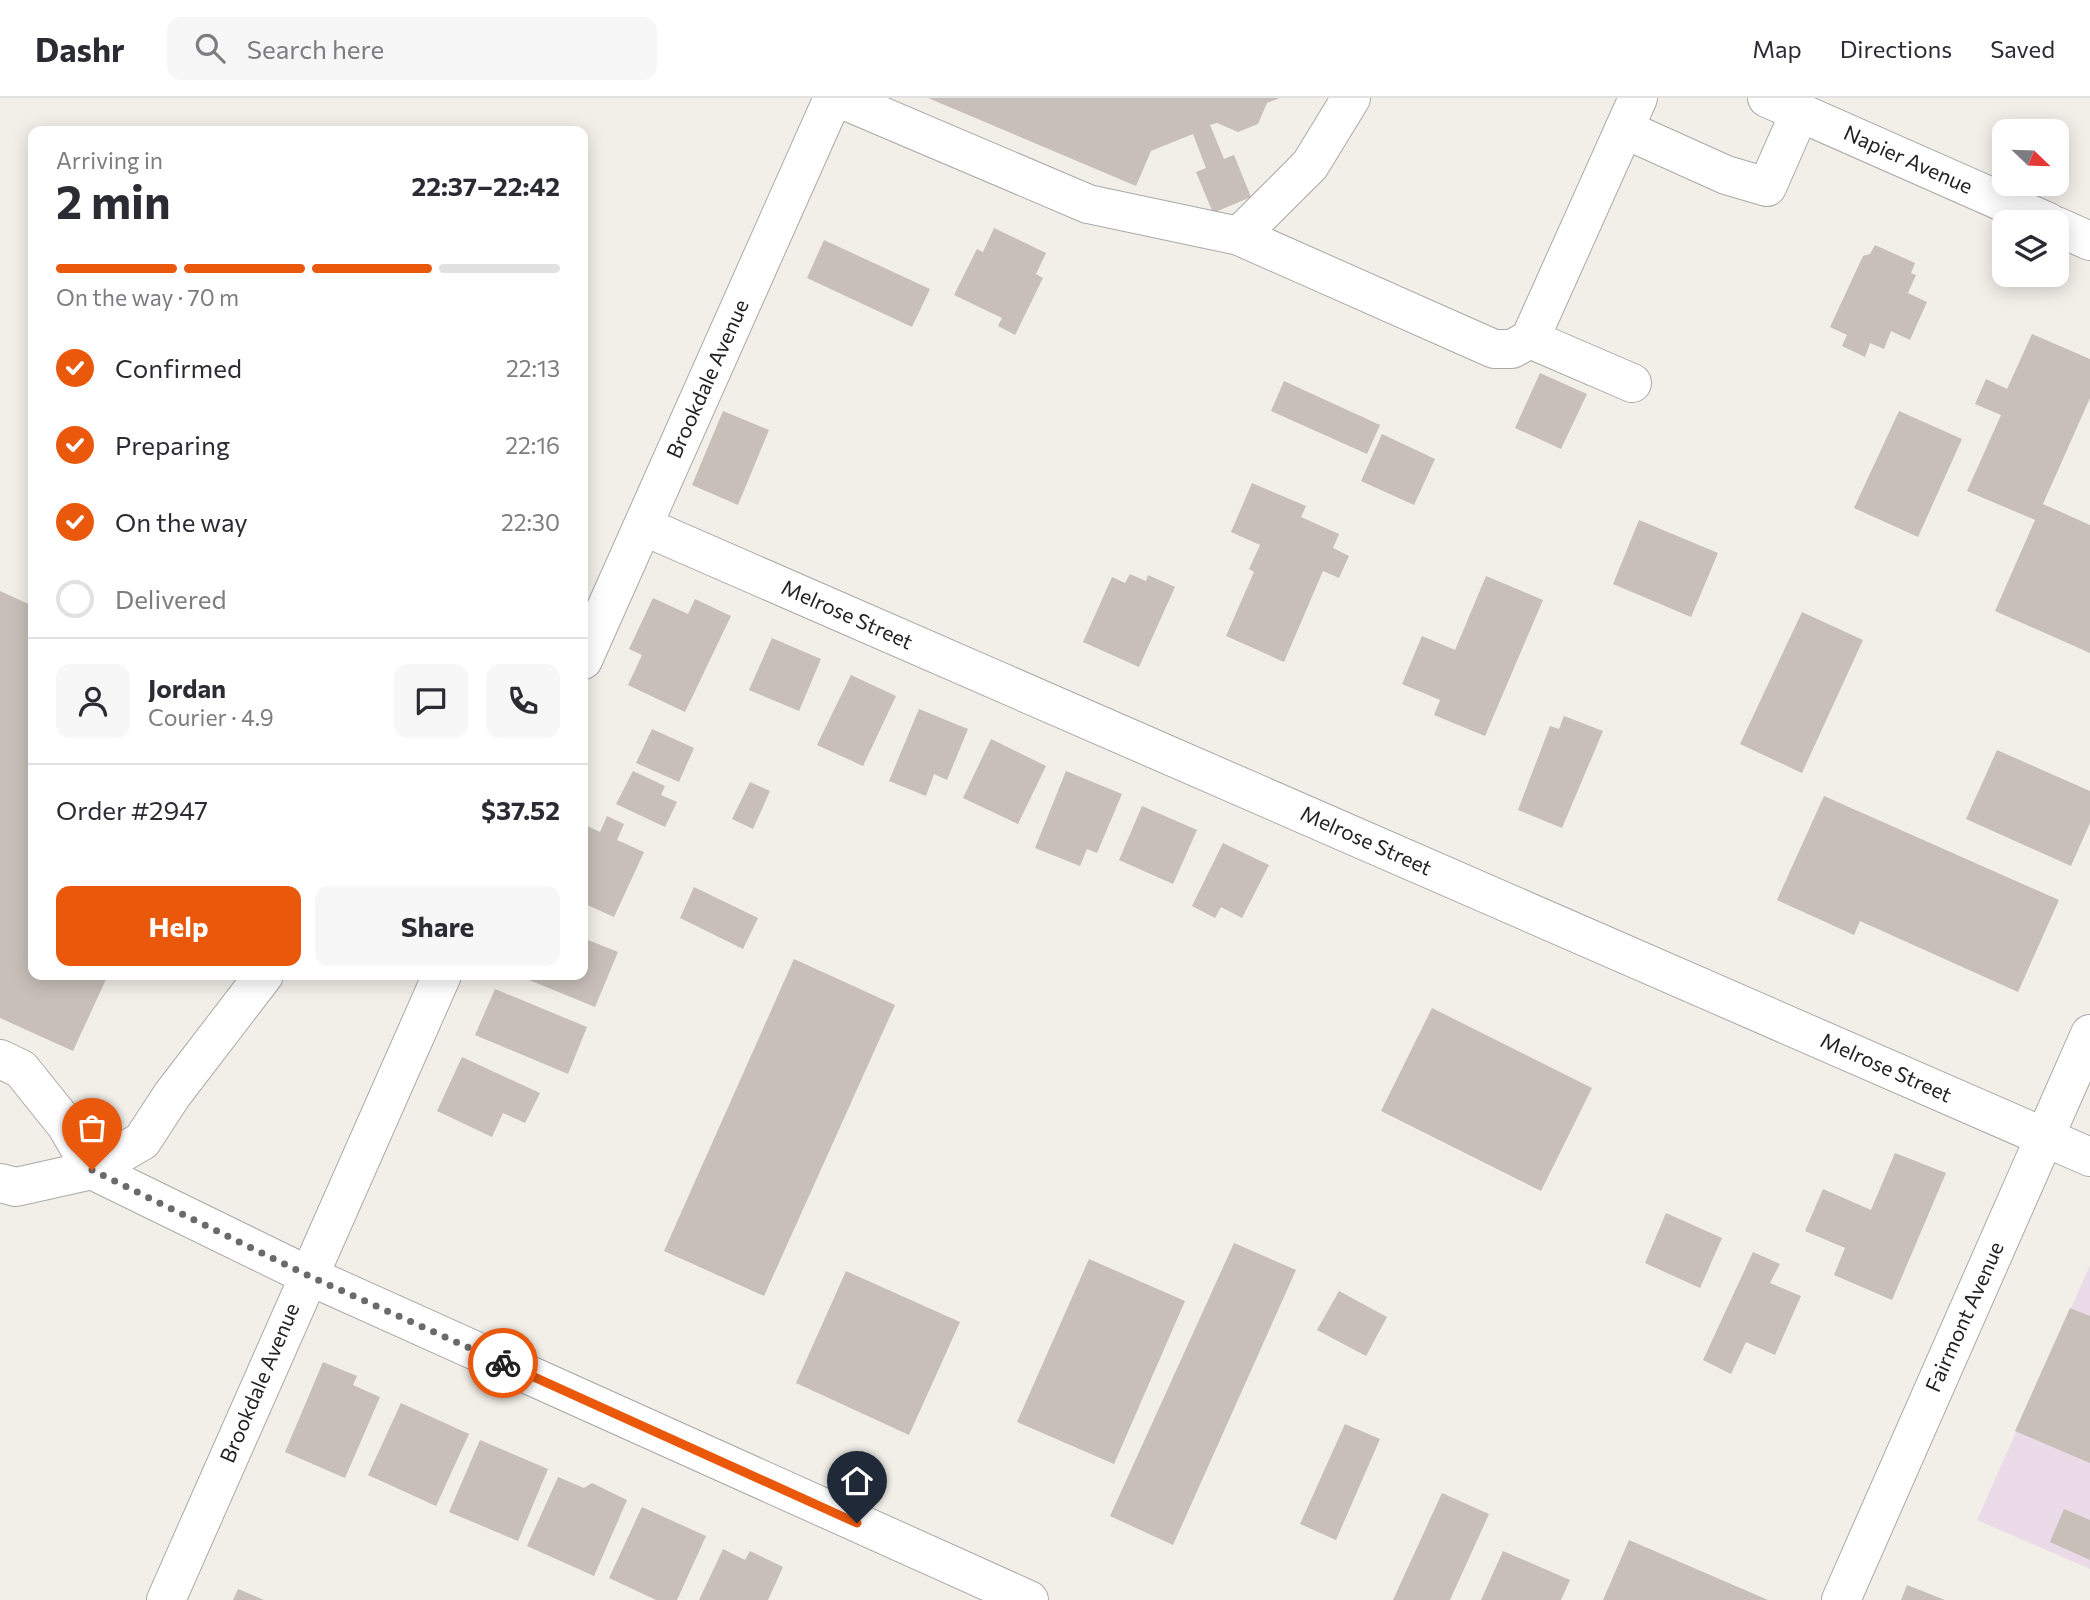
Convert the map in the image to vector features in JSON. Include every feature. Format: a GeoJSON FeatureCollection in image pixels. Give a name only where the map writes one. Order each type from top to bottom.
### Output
{"type":"FeatureCollection","features":[{"type":"Feature","properties":{"kind":"street","name":"Brookdale Avenue"},"geometry":{"type":"LineString","coordinates":[[588,649],[832,98]]}},
{"type":"Feature","properties":{"kind":"street"},"geometry":{"type":"LineString","coordinates":[[839,98],[1088,204],[1239,236],[1494,348],[1513,349],[1531,339],[1631,113],[1726,175],[1767,187],[1784,105]]}},
{"type":"Feature","properties":{"kind":"street"},"geometry":{"type":"LineString","coordinates":[[1239,236],[1310,165],[1350,98]]}},
{"type":"Feature","properties":{"kind":"street","name":"Napier Avenue"},"geometry":{"type":"LineString","coordinates":[[1784,105],[2021,210]]}},
{"type":"Feature","properties":{"kind":"street"},"geometry":{"type":"LineString","coordinates":[[2069,232],[2090,241]]}},
{"type":"Feature","properties":{"kind":"street"},"geometry":{"type":"LineString","coordinates":[[1531,339],[1632,383]]}},
{"type":"Feature","properties":{"kind":"street","name":"Melrose Street"},"geometry":{"type":"LineString","coordinates":[[643,526],[2090,1157]]}},
{"type":"Feature","properties":{"kind":"street"},"geometry":{"type":"LineString","coordinates":[[0,1183],[16,1186],[92,1170],[142,1141],[172,1095],[260,980]]}},
{"type":"Feature","properties":{"kind":"street","name":"Brookdale Avenue"},"geometry":{"type":"LineString","coordinates":[[166,1600],[307,1275],[440,980]]}},
{"type":"Feature","properties":{"kind":"street","name":"Fairmont Avenue"},"geometry":{"type":"LineString","coordinates":[[1841,1600],[2090,1034]]}},
{"type":"Feature","properties":{"kind":"street"},"geometry":{"type":"LineString","coordinates":[[0,1059],[21,1069],[66,1125],[92,1170],[307,1275],[1029,1600]]}},
{"type":"Feature","properties":{"kind":"shaded area"},"geometry":{"type":"Polygon","coordinates":[[[2090,1265],[2090,1569],[1977,1520],[2090,1265]]]}},
{"type":"Feature","properties":{"kind":"building"},"geometry":{"type":"Polygon","coordinates":[[[928,98],[1280,98],[1267,103],[1258,124],[1238,132],[1217,123],[1210,125],[1224,159],[1234,155],[1251,197],[1213,213],[1196,172],[1206,168],[1193,134],[1151,151],[1136,186],[928,98]]]}},
{"type":"Feature","properties":{"kind":"building"},"geometry":{"type":"Polygon","coordinates":[[[994,228],[1046,253],[1036,274],[1043,278],[1015,335],[998,326],[1002,318],[954,295],[977,249],[983,252],[994,228]]]}},
{"type":"Feature","properties":{"kind":"building"},"geometry":{"type":"Polygon","coordinates":[[[824,240],[930,289],[912,327],[807,278],[824,240]]]}},
{"type":"Feature","properties":{"kind":"building"},"geometry":{"type":"Polygon","coordinates":[[[1875,245],[1915,263],[1911,273],[1916,275],[1908,293],[1927,302],[1910,340],[1891,331],[1884,349],[1870,343],[1865,357],[1842,346],[1847,335],[1830,327],[1863,256],[1870,254],[1875,245]]]}},
{"type":"Feature","properties":{"kind":"building"},"geometry":{"type":"Polygon","coordinates":[[[2032,334],[2090,359],[2090,398],[2043,504],[2090,525],[2090,653],[1995,611],[2035,520],[1967,491],[2001,415],[1975,404],[1986,379],[2007,389],[2032,334]]]}},
{"type":"Feature","properties":{"kind":"building"},"geometry":{"type":"Polygon","coordinates":[[[1540,373],[1587,394],[1561,449],[1515,428],[1540,373]]]}},
{"type":"Feature","properties":{"kind":"building"},"geometry":{"type":"Polygon","coordinates":[[[1284,381],[1380,425],[1367,454],[1271,411],[1284,381]]]}},
{"type":"Feature","properties":{"kind":"building"},"geometry":{"type":"Polygon","coordinates":[[[723,411],[769,430],[738,505],[692,485],[723,411]]]}},
{"type":"Feature","properties":{"kind":"building"},"geometry":{"type":"Polygon","coordinates":[[[1899,411],[1962,439],[1918,537],[1854,508],[1899,411]]]}},
{"type":"Feature","properties":{"kind":"building"},"geometry":{"type":"Polygon","coordinates":[[[1382,434],[1435,459],[1414,505],[1361,481],[1382,434]]]}},
{"type":"Feature","properties":{"kind":"building"},"geometry":{"type":"Polygon","coordinates":[[[1252,483],[1306,506],[1301,517],[1339,534],[1333,548],[1349,556],[1339,578],[1323,571],[1284,662],[1226,636],[1254,572],[1249,569],[1260,545],[1231,532],[1252,483]]]}},
{"type":"Feature","properties":{"kind":"building"},"geometry":{"type":"Polygon","coordinates":[[[1639,520],[1718,553],[1691,617],[1613,584],[1639,520]]]}},
{"type":"Feature","properties":{"kind":"building"},"geometry":{"type":"Polygon","coordinates":[[[1130,574],[1146,581],[1148,575],[1175,587],[1139,667],[1083,642],[1112,577],[1125,583],[1130,574]]]}},
{"type":"Feature","properties":{"kind":"building"},"geometry":{"type":"Polygon","coordinates":[[[1486,576],[1543,600],[1485,736],[1434,715],[1440,700],[1402,684],[1422,636],[1455,650],[1486,576]]]}},
{"type":"Feature","properties":{"kind":"building"},"geometry":{"type":"Polygon","coordinates":[[[0,591],[28,604],[28,980],[106,980],[73,1051],[0,1018],[0,591]]]}},
{"type":"Feature","properties":{"kind":"building"},"geometry":{"type":"Polygon","coordinates":[[[653,598],[688,614],[695,599],[731,616],[685,712],[628,685],[642,655],[629,649],[653,598]]]}},
{"type":"Feature","properties":{"kind":"building"},"geometry":{"type":"Polygon","coordinates":[[[1802,612],[1863,640],[1802,773],[1740,744],[1802,612]]]}},
{"type":"Feature","properties":{"kind":"building"},"geometry":{"type":"Polygon","coordinates":[[[772,638],[821,659],[799,711],[749,690],[772,638]]]}},
{"type":"Feature","properties":{"kind":"building"},"geometry":{"type":"Polygon","coordinates":[[[851,675],[896,696],[863,766],[817,745],[851,675]]]}},
{"type":"Feature","properties":{"kind":"building"},"geometry":{"type":"Polygon","coordinates":[[[919,709],[968,729],[947,780],[934,774],[926,796],[889,781],[919,709]]]}},
{"type":"Feature","properties":{"kind":"building"},"geometry":{"type":"Polygon","coordinates":[[[1564,716],[1603,731],[1562,828],[1518,810],[1550,726],[1559,729],[1564,716]]]}},
{"type":"Feature","properties":{"kind":"building"},"geometry":{"type":"Polygon","coordinates":[[[652,729],[694,748],[679,782],[636,763],[652,729]]]}},
{"type":"Feature","properties":{"kind":"building"},"geometry":{"type":"Polygon","coordinates":[[[991,739],[1046,766],[1018,824],[963,798],[991,739]]]}},
{"type":"Feature","properties":{"kind":"building"},"geometry":{"type":"Polygon","coordinates":[[[1997,750],[2090,791],[2090,823],[2071,866],[1966,819],[1997,750]]]}},
{"type":"Feature","properties":{"kind":"building"},"geometry":{"type":"Polygon","coordinates":[[[633,771],[665,786],[661,795],[677,802],[665,827],[616,804],[633,771]]]}},
{"type":"Feature","properties":{"kind":"building"},"geometry":{"type":"Polygon","coordinates":[[[1066,771],[1122,794],[1097,853],[1087,849],[1080,866],[1035,848],[1066,771]]]}},
{"type":"Feature","properties":{"kind":"building"},"geometry":{"type":"Polygon","coordinates":[[[750,782],[770,791],[753,829],[732,819],[750,782]]]}},
{"type":"Feature","properties":{"kind":"building"},"geometry":{"type":"Polygon","coordinates":[[[1824,796],[2059,900],[2018,992],[1860,921],[1854,935],[1777,900],[1824,796]]]}},
{"type":"Feature","properties":{"kind":"building"},"geometry":{"type":"Polygon","coordinates":[[[1142,806],[1197,830],[1173,884],[1119,860],[1142,806]]]}},
{"type":"Feature","properties":{"kind":"building"},"geometry":{"type":"Polygon","coordinates":[[[607,816],[624,824],[617,840],[644,852],[614,917],[588,905],[588,826],[600,832],[607,816]]]}},
{"type":"Feature","properties":{"kind":"building"},"geometry":{"type":"Polygon","coordinates":[[[1223,843],[1269,865],[1242,918],[1221,907],[1215,918],[1192,906],[1223,843]]]}},
{"type":"Feature","properties":{"kind":"building"},"geometry":{"type":"Polygon","coordinates":[[[694,887],[758,918],[743,949],[680,918],[694,887]]]}},
{"type":"Feature","properties":{"kind":"building"},"geometry":{"type":"Polygon","coordinates":[[[588,940],[618,952],[595,1007],[529,980],[588,980],[588,940]]]}},
{"type":"Feature","properties":{"kind":"building"},"geometry":{"type":"Polygon","coordinates":[[[794,959],[895,1005],[764,1296],[664,1251],[794,959]]]}},
{"type":"Feature","properties":{"kind":"building"},"geometry":{"type":"Polygon","coordinates":[[[495,989],[587,1027],[568,1074],[475,1035],[495,989]]]}},
{"type":"Feature","properties":{"kind":"building"},"geometry":{"type":"Polygon","coordinates":[[[1432,1008],[1592,1088],[1541,1191],[1381,1111],[1432,1008]]]}},
{"type":"Feature","properties":{"kind":"building"},"geometry":{"type":"Polygon","coordinates":[[[462,1057],[540,1093],[525,1123],[503,1113],[492,1137],[437,1111],[462,1057]]]}},
{"type":"Feature","properties":{"kind":"building"},"geometry":{"type":"Polygon","coordinates":[[[1895,1153],[1946,1173],[1892,1300],[1834,1275],[1845,1248],[1805,1231],[1823,1189],[1871,1210],[1895,1153]]]}},
{"type":"Feature","properties":{"kind":"building"},"geometry":{"type":"Polygon","coordinates":[[[1666,1213],[1722,1238],[1700,1288],[1645,1263],[1666,1213]]]}},
{"type":"Feature","properties":{"kind":"building"},"geometry":{"type":"Polygon","coordinates":[[[1234,1243],[1296,1270],[1173,1545],[1110,1516],[1234,1243]]]}},
{"type":"Feature","properties":{"kind":"building"},"geometry":{"type":"Polygon","coordinates":[[[1753,1252],[1780,1264],[1770,1283],[1801,1296],[1775,1355],[1746,1342],[1731,1374],[1703,1360],[1753,1252]]]}},
{"type":"Feature","properties":{"kind":"building"},"geometry":{"type":"Polygon","coordinates":[[[1089,1259],[1185,1301],[1114,1464],[1017,1422],[1089,1259]]]}},
{"type":"Feature","properties":{"kind":"building"},"geometry":{"type":"Polygon","coordinates":[[[846,1271],[960,1322],[909,1435],[796,1383],[846,1271]]]}},
{"type":"Feature","properties":{"kind":"building"},"geometry":{"type":"Polygon","coordinates":[[[1339,1291],[1387,1317],[1366,1356],[1317,1330],[1339,1291]]]}},
{"type":"Feature","properties":{"kind":"building"},"geometry":{"type":"Polygon","coordinates":[[[2070,1308],[2090,1316],[2090,1463],[2015,1431],[2070,1308]]]}},
{"type":"Feature","properties":{"kind":"building"},"geometry":{"type":"Polygon","coordinates":[[[323,1362],[357,1376],[353,1385],[380,1397],[345,1478],[285,1452],[323,1362]]]}},
{"type":"Feature","properties":{"kind":"building"},"geometry":{"type":"Polygon","coordinates":[[[401,1403],[469,1434],[436,1506],[368,1475],[401,1403]]]}},
{"type":"Feature","properties":{"kind":"building"},"geometry":{"type":"Polygon","coordinates":[[[1345,1424],[1380,1439],[1336,1540],[1300,1524],[1345,1424]]]}},
{"type":"Feature","properties":{"kind":"building"},"geometry":{"type":"Polygon","coordinates":[[[480,1440],[548,1469],[518,1541],[449,1512],[480,1440]]]}},
{"type":"Feature","properties":{"kind":"building"},"geometry":{"type":"Polygon","coordinates":[[[558,1477],[584,1488],[592,1483],[627,1500],[594,1576],[527,1546],[558,1477]]]}},
{"type":"Feature","properties":{"kind":"building"},"geometry":{"type":"Polygon","coordinates":[[[1442,1493],[1489,1514],[1450,1600],[1393,1600],[1442,1493]]]}},
{"type":"Feature","properties":{"kind":"building"},"geometry":{"type":"Polygon","coordinates":[[[642,1507],[706,1536],[677,1600],[656,1600],[609,1578],[642,1507]]]}},
{"type":"Feature","properties":{"kind":"building"},"geometry":{"type":"Polygon","coordinates":[[[2064,1509],[2090,1520],[2090,1560],[2050,1542],[2064,1509]]]}},
{"type":"Feature","properties":{"kind":"building"},"geometry":{"type":"Polygon","coordinates":[[[1629,1540],[1768,1600],[1603,1600],[1629,1540]]]}},
{"type":"Feature","properties":{"kind":"building"},"geometry":{"type":"Polygon","coordinates":[[[723,1549],[745,1560],[750,1551],[783,1567],[768,1600],[699,1600],[723,1549]]]}},
{"type":"Feature","properties":{"kind":"building"},"geometry":{"type":"Polygon","coordinates":[[[1503,1551],[1570,1580],[1561,1600],[1481,1600],[1503,1551]]]}},
{"type":"Feature","properties":{"kind":"building"},"geometry":{"type":"Polygon","coordinates":[[[1907,1585],[1945,1600],[1901,1600],[1907,1585]]]}},
{"type":"Feature","properties":{"kind":"building"},"geometry":{"type":"Polygon","coordinates":[[[238,1589],[264,1600],[233,1600],[238,1589]]]}},
{"type":"Feature","properties":{"kind":"way so far"},"geometry":{"type":"LineString","coordinates":[[92,1170],[307,1275],[503,1363]]}},
{"type":"Feature","properties":{"kind":"route"},"geometry":{"type":"LineString","coordinates":[[503,1363],[857,1523]]}}]}
